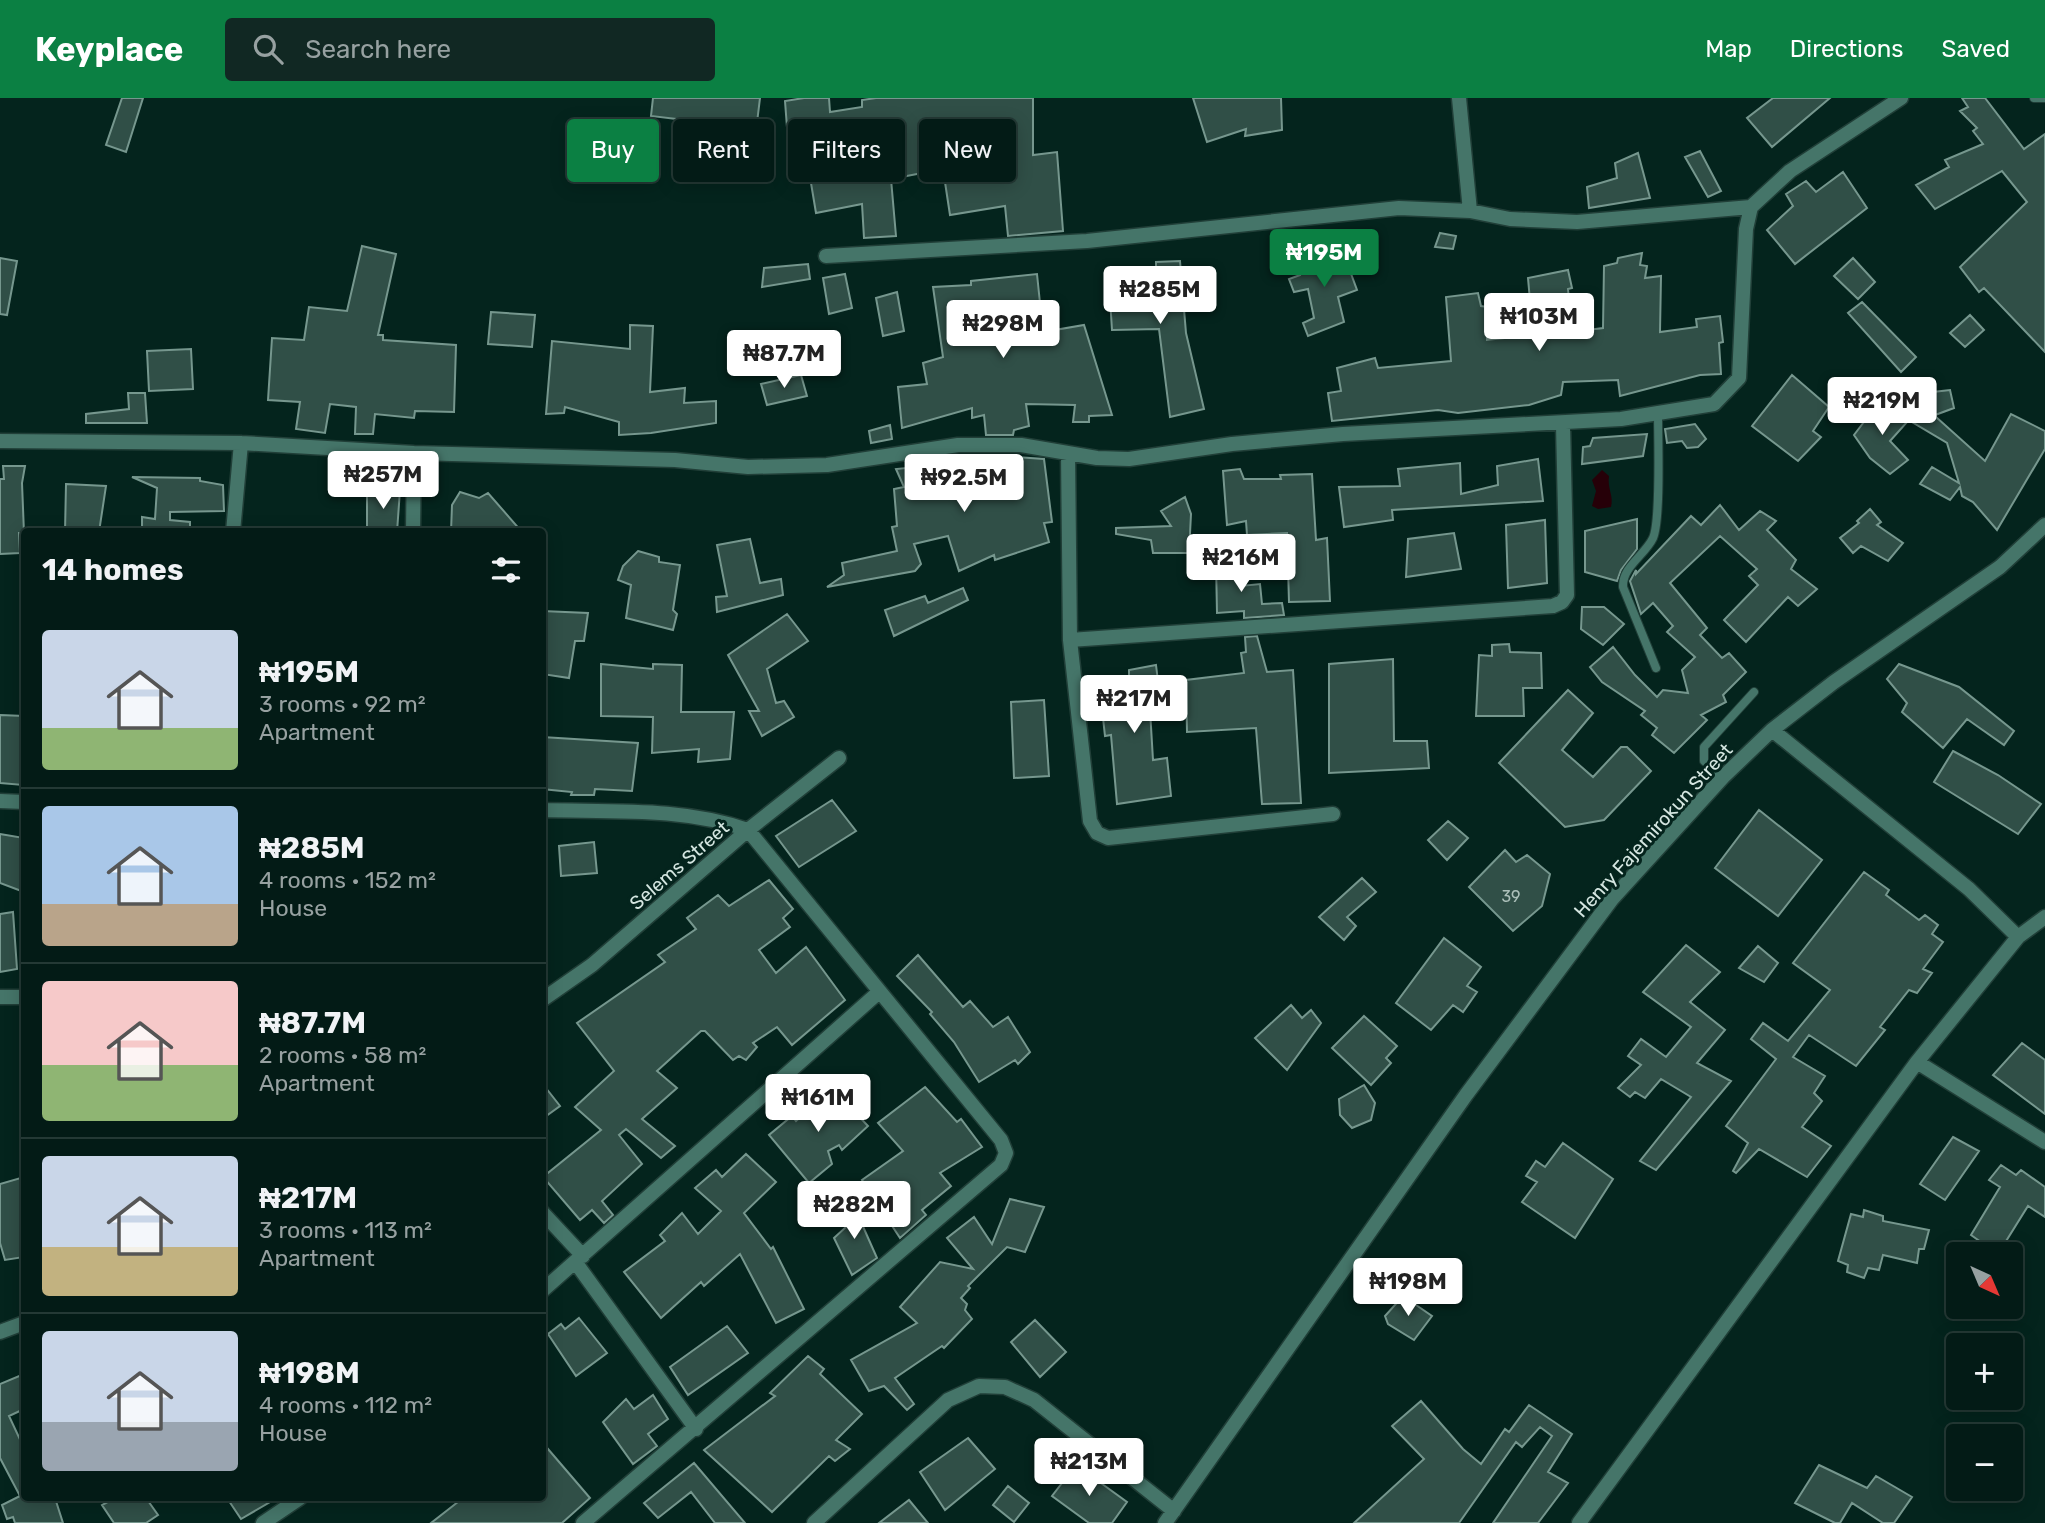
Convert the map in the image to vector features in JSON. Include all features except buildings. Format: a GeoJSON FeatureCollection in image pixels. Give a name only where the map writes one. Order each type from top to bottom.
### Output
{"type":"FeatureCollection","features":[{"type":"Feature","properties":{"kind":"street"},"geometry":{"type":"LineString","coordinates":[[1459,98],[1470,211]]}},
{"type":"Feature","properties":{"kind":"street"},"geometry":{"type":"LineString","coordinates":[[0,441],[241,443],[414,453],[675,460],[786,468],[958,446],[1021,445],[1129,459],[1232,444],[1343,434],[1563,425],[1658,414],[1714,404],[1739,378],[1746,229],[1751,207],[1790,171],[1901,98]]}},
{"type":"Feature","properties":{"kind":"street"},"geometry":{"type":"LineString","coordinates":[[825,256],[1087,241],[1399,208],[1470,211],[1510,219],[1577,222],[1751,207]]}},
{"type":"Feature","properties":{"kind":"street"},"geometry":{"type":"LineString","coordinates":[[1070,640],[1553,606],[1562,602],[1567,595],[1563,425]]}},
{"type":"Feature","properties":{"kind":"street"},"geometry":{"type":"LineString","coordinates":[[233,528],[241,443]]}},
{"type":"Feature","properties":{"kind":"street"},"geometry":{"type":"LineString","coordinates":[[413,528],[414,453]]}},
{"type":"Feature","properties":{"kind":"street"},"geometry":{"type":"LineString","coordinates":[[1068,453],[1070,640],[1090,821],[1097,833],[1108,838],[1333,814]]}},
{"type":"Feature","properties":{"kind":"street","name":"Henry Fajemirokun Street"},"geometry":{"type":"LineString","coordinates":[[1165,1523],[1366,1236],[1612,899],[1723,778],[1772,730],[1834,682],[2000,567],[2045,525]]}},
{"type":"Feature","properties":{"kind":"street"},"geometry":{"type":"LineString","coordinates":[[1772,730],[1969,890],[2018,937]]}},
{"type":"Feature","properties":{"kind":"street","name":"Selems Street"},"geometry":{"type":"LineString","coordinates":[[546,997],[601,958],[748,830],[839,758]]}},
{"type":"Feature","properties":{"kind":"street"},"geometry":{"type":"LineString","coordinates":[[0,801],[21,802]]}},
{"type":"Feature","properties":{"kind":"street"},"geometry":{"type":"LineString","coordinates":[[546,810],[685,815],[724,822],[748,830],[1001,1140],[1006,1153],[1002,1165],[583,1523]]}},
{"type":"Feature","properties":{"kind":"street"},"geometry":{"type":"LineString","coordinates":[[1579,1523],[1917,1062],[2018,937],[2045,917]]}},
{"type":"Feature","properties":{"kind":"street"},"geometry":{"type":"LineString","coordinates":[[546,1288],[878,992]]}},
{"type":"Feature","properties":{"kind":"street"},"geometry":{"type":"LineString","coordinates":[[0,997],[21,997]]}},
{"type":"Feature","properties":{"kind":"street"},"geometry":{"type":"LineString","coordinates":[[1917,1062],[2045,1142]]}},
{"type":"Feature","properties":{"kind":"street"},"geometry":{"type":"LineString","coordinates":[[546,1217],[580,1259],[696,1429]]}},
{"type":"Feature","properties":{"kind":"street"},"geometry":{"type":"LineString","coordinates":[[0,1332],[21,1323]]}},
{"type":"Feature","properties":{"kind":"street"},"geometry":{"type":"LineString","coordinates":[[814,1523],[948,1400],[979,1386],[1005,1387],[1034,1400],[1174,1511]]}},
{"type":"Feature","properties":{"kind":"street"},"geometry":{"type":"LineString","coordinates":[[263,1523],[296,1501]]}},
{"type":"Feature","properties":{"kind":"lane"},"geometry":{"type":"LineString","coordinates":[[2034,98],[2045,98]]}},
{"type":"Feature","properties":{"kind":"lane"},"geometry":{"type":"LineString","coordinates":[[1656,668],[1622,579],[1648,546],[1656,527],[1658,414]]}},
{"type":"Feature","properties":{"kind":"lane"},"geometry":{"type":"LineString","coordinates":[[1723,778],[1704,761],[1704,747],[1754,692]]}},
{"type":"Feature","properties":{"kind":"shaded area"},"geometry":{"type":"Polygon","coordinates":[[[1602,470],[1609,476],[1612,503],[1611,507],[1598,509],[1592,506],[1596,491],[1592,480],[1602,470]]]}}]}
